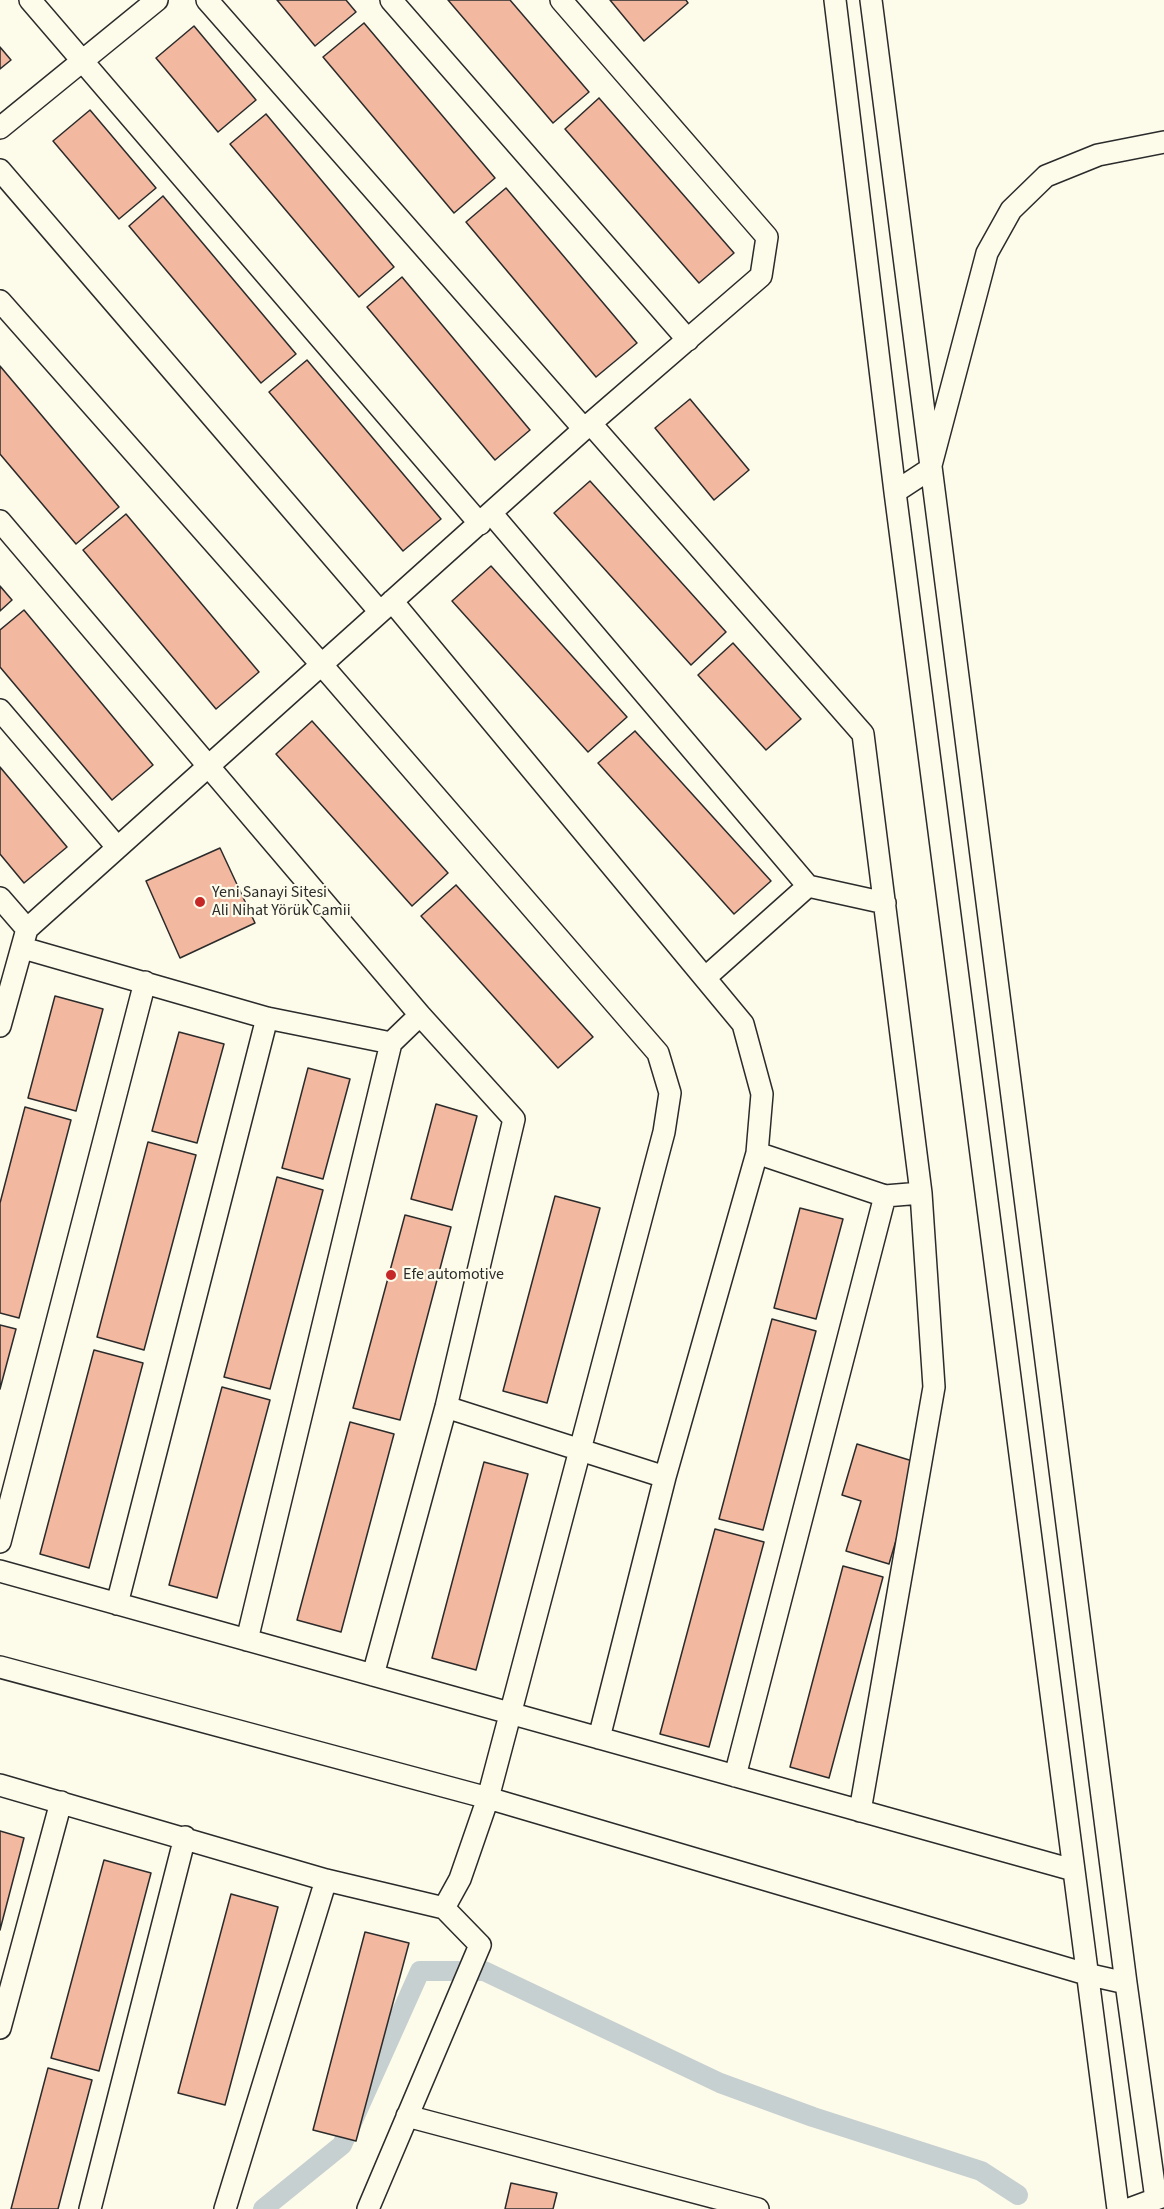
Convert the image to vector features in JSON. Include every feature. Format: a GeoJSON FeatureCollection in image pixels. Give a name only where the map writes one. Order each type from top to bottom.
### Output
{"type":"FeatureCollection","features":[{"type":"Feature","properties":{"kind":"street"},"geometry":{"type":"LineString","coordinates":[[30,0],[808,886],[885,903]]}},
{"type":"Feature","properties":{"kind":"street"},"geometry":{"type":"LineString","coordinates":[[0,128],[157,0]]}},
{"type":"Feature","properties":{"kind":"street"},"geometry":{"type":"LineString","coordinates":[[207,0],[862,734],[921,1193],[934,1387],[860,1811]]}},
{"type":"Feature","properties":{"kind":"street"},"geometry":{"type":"LineString","coordinates":[[391,0],[688,340]]}},
{"type":"Feature","properties":{"kind":"street"},"geometry":{"type":"LineString","coordinates":[[0,1026],[25,939],[117,847],[761,276],[767,237],[561,0]]}},
{"type":"Feature","properties":{"kind":"street"},"geometry":{"type":"LineString","coordinates":[[835,0],[894,492],[1118,2209]]}},
{"type":"Feature","properties":{"kind":"street"},"geometry":{"type":"LineString","coordinates":[[871,0],[1126,1983],[1160,2197],[1129,2209]]}},
{"type":"Feature","properties":{"kind":"street"},"geometry":{"type":"LineString","coordinates":[[894,492],[930,469],[987,254],[1011,210],[1046,176],[1098,155],[1164,142]]}},
{"type":"Feature","properties":{"kind":"street"},"geometry":{"type":"LineString","coordinates":[[0,171],[386,607],[706,976],[743,1024],[762,1094],[757,1154],[665,1477],[599,1738]]}},
{"type":"Feature","properties":{"kind":"street"},"geometry":{"type":"LineString","coordinates":[[0,301],[321,664],[658,1053],[670,1093],[664,1132],[488,1798],[460,1879],[444,1908]]}},
{"type":"Feature","properties":{"kind":"street"},"geometry":{"type":"LineString","coordinates":[[0,521],[420,1015],[514,1119],[446,1407],[373,1675]]}},
{"type":"Feature","properties":{"kind":"street"},"geometry":{"type":"LineString","coordinates":[[0,710],[117,847]]}},
{"type":"Feature","properties":{"kind":"street"},"geometry":{"type":"LineString","coordinates":[[706,976],[808,886]]}},
{"type":"Feature","properties":{"kind":"street"},"geometry":{"type":"LineString","coordinates":[[0,898],[25,939],[145,982],[267,1018],[391,1043]]}},
{"type":"Feature","properties":{"kind":"street"},"geometry":{"type":"LineString","coordinates":[[0,1542],[145,982]]}},
{"type":"Feature","properties":{"kind":"street"},"geometry":{"type":"LineString","coordinates":[[247,1640],[391,1043],[420,1015]]}},
{"type":"Feature","properties":{"kind":"street"},"geometry":{"type":"LineString","coordinates":[[117,1604],[267,1018]]}},
{"type":"Feature","properties":{"kind":"street"},"geometry":{"type":"LineString","coordinates":[[757,1154],[885,1196],[921,1193]]}},
{"type":"Feature","properties":{"kind":"street"},"geometry":{"type":"LineString","coordinates":[[735,1776],[885,1196]]}},
{"type":"Feature","properties":{"kind":"street"},"geometry":{"type":"LineString","coordinates":[[446,1407],[665,1477]]}},
{"type":"Feature","properties":{"kind":"street"},"geometry":{"type":"LineString","coordinates":[[0,1571],[1072,1870]]}},
{"type":"Feature","properties":{"kind":"street"},"geometry":{"type":"LineString","coordinates":[[0,1667],[488,1798],[1086,1974],[1126,1983]]}},
{"type":"Feature","properties":{"kind":"street"},"geometry":{"type":"LineString","coordinates":[[0,1785],[185,1837],[326,1880],[444,1908],[480,1945],[368,2209]]}},
{"type":"Feature","properties":{"kind":"street"},"geometry":{"type":"LineString","coordinates":[[0,2028],[61,1802]]}},
{"type":"Feature","properties":{"kind":"street"},"geometry":{"type":"LineString","coordinates":[[90,2209],[185,1837]]}},
{"type":"Feature","properties":{"kind":"street"},"geometry":{"type":"LineString","coordinates":[[225,2209],[326,1880]]}},
{"type":"Feature","properties":{"kind":"street"},"geometry":{"type":"LineString","coordinates":[[407,2116],[758,2209]]}},
{"type":"Feature","properties":{"kind":"building"},"geometry":{"type":"Polygon","coordinates":[[[277,0],[346,0],[356,12],[315,46],[277,0]]]}},
{"type":"Feature","properties":{"kind":"building"},"geometry":{"type":"Polygon","coordinates":[[[448,0],[510,0],[589,92],[553,123],[448,0]]]}},
{"type":"Feature","properties":{"kind":"building"},"geometry":{"type":"Polygon","coordinates":[[[610,0],[686,0],[688,3],[644,41],[610,0]]]}},
{"type":"Feature","properties":{"kind":"building"},"geometry":{"type":"Polygon","coordinates":[[[364,23],[495,178],[454,213],[323,57],[364,23]]]}},
{"type":"Feature","properties":{"kind":"building"},"geometry":{"type":"Polygon","coordinates":[[[194,26],[256,100],[218,132],[156,58],[194,26]]]}},
{"type":"Feature","properties":{"kind":"building"},"geometry":{"type":"Polygon","coordinates":[[[0,47],[11,60],[0,69],[0,47]]]}},
{"type":"Feature","properties":{"kind":"building"},"geometry":{"type":"Polygon","coordinates":[[[599,98],[734,253],[699,283],[565,129],[599,98]]]}},
{"type":"Feature","properties":{"kind":"building"},"geometry":{"type":"Polygon","coordinates":[[[90,110],[156,188],[119,219],[53,141],[90,110]]]}},
{"type":"Feature","properties":{"kind":"building"},"geometry":{"type":"Polygon","coordinates":[[[266,114],[394,267],[359,297],[230,144],[266,114]]]}},
{"type":"Feature","properties":{"kind":"building"},"geometry":{"type":"Polygon","coordinates":[[[506,188],[637,343],[596,377],[466,222],[506,188]]]}},
{"type":"Feature","properties":{"kind":"building"},"geometry":{"type":"Polygon","coordinates":[[[163,196],[296,354],[261,383],[129,226],[163,196]]]}},
{"type":"Feature","properties":{"kind":"building"},"geometry":{"type":"Polygon","coordinates":[[[402,277],[530,430],[495,460],[367,307],[402,277]]]}},
{"type":"Feature","properties":{"kind":"building"},"geometry":{"type":"Polygon","coordinates":[[[307,360],[441,519],[403,551],[269,392],[307,360]]]}},
{"type":"Feature","properties":{"kind":"building"},"geometry":{"type":"Polygon","coordinates":[[[0,366],[119,507],[76,544],[0,454],[0,366]]]}},
{"type":"Feature","properties":{"kind":"building"},"geometry":{"type":"Polygon","coordinates":[[[690,399],[749,470],[714,500],[655,428],[690,399]]]}},
{"type":"Feature","properties":{"kind":"building"},"geometry":{"type":"Polygon","coordinates":[[[590,481],[726,632],[691,665],[554,513],[590,481]]]}},
{"type":"Feature","properties":{"kind":"building"},"geometry":{"type":"Polygon","coordinates":[[[126,514],[259,672],[216,709],[83,550],[126,514]]]}},
{"type":"Feature","properties":{"kind":"building"},"geometry":{"type":"Polygon","coordinates":[[[491,566],[627,717],[588,752],[452,601],[491,566]]]}},
{"type":"Feature","properties":{"kind":"building"},"geometry":{"type":"Polygon","coordinates":[[[0,586],[12,600],[0,611],[0,586]]]}},
{"type":"Feature","properties":{"kind":"building"},"geometry":{"type":"Polygon","coordinates":[[[24,610],[153,765],[112,800],[0,667],[0,630],[24,610]]]}},
{"type":"Feature","properties":{"kind":"building"},"geometry":{"type":"Polygon","coordinates":[[[733,643],[801,719],[766,750],[698,675],[733,643]]]}},
{"type":"Feature","properties":{"kind":"building"},"geometry":{"type":"Polygon","coordinates":[[[312,721],[448,873],[412,906],[276,754],[312,721]]]}},
{"type":"Feature","properties":{"kind":"building"},"geometry":{"type":"Polygon","coordinates":[[[635,731],[771,881],[734,914],[598,763],[635,731]]]}},
{"type":"Feature","properties":{"kind":"building"},"geometry":{"type":"Polygon","coordinates":[[[0,767],[67,847],[24,883],[0,854],[0,767]]]}},
{"type":"Feature","properties":{"kind":"building","name":"Yeni Sanayi Sitesi Ali Nihat Yörük Camii"},"geometry":{"type":"Polygon","coordinates":[[[220,848],[255,923],[180,958],[146,881],[220,848]]]}},
{"type":"Feature","properties":{"kind":"building"},"geometry":{"type":"Polygon","coordinates":[[[456,885],[593,1037],[558,1068],[421,916],[456,885]]]}},
{"type":"Feature","properties":{"kind":"building"},"geometry":{"type":"Polygon","coordinates":[[[55,996],[103,1009],[76,1111],[28,1098],[55,996]]]}},
{"type":"Feature","properties":{"kind":"building"},"geometry":{"type":"Polygon","coordinates":[[[179,1032],[224,1044],[197,1143],[152,1131],[179,1032]]]}},
{"type":"Feature","properties":{"kind":"building"},"geometry":{"type":"Polygon","coordinates":[[[308,1068],[350,1079],[323,1179],[282,1168],[308,1068]]]}},
{"type":"Feature","properties":{"kind":"building"},"geometry":{"type":"Polygon","coordinates":[[[436,1104],[477,1116],[452,1210],[411,1199],[436,1104]]]}},
{"type":"Feature","properties":{"kind":"building"},"geometry":{"type":"Polygon","coordinates":[[[25,1107],[71,1120],[19,1318],[0,1313],[0,1203],[25,1107]]]}},
{"type":"Feature","properties":{"kind":"building"},"geometry":{"type":"Polygon","coordinates":[[[148,1142],[196,1155],[144,1350],[97,1337],[148,1142]]]}},
{"type":"Feature","properties":{"kind":"building"},"geometry":{"type":"Polygon","coordinates":[[[277,1177],[323,1190],[270,1389],[224,1377],[277,1177]]]}},
{"type":"Feature","properties":{"kind":"building"},"geometry":{"type":"Polygon","coordinates":[[[555,1196],[600,1208],[547,1403],[503,1391],[555,1196]]]}},
{"type":"Feature","properties":{"kind":"building"},"geometry":{"type":"Polygon","coordinates":[[[800,1208],[843,1219],[816,1319],[774,1308],[800,1208]]]}},
{"type":"Feature","properties":{"kind":"building"},"geometry":{"type":"Polygon","coordinates":[[[405,1215],[451,1227],[400,1420],[353,1408],[405,1215]]]}},
{"type":"Feature","properties":{"kind":"building"},"geometry":{"type":"Polygon","coordinates":[[[772,1319],[816,1331],[763,1530],[719,1519],[772,1319]]]}},
{"type":"Feature","properties":{"kind":"building"},"geometry":{"type":"Polygon","coordinates":[[[0,1325],[16,1329],[0,1389],[0,1325]]]}},
{"type":"Feature","properties":{"kind":"building"},"geometry":{"type":"Polygon","coordinates":[[[94,1350],[143,1363],[89,1568],[40,1554],[94,1350]]]}},
{"type":"Feature","properties":{"kind":"building"},"geometry":{"type":"Polygon","coordinates":[[[222,1387],[270,1400],[217,1598],[169,1585],[222,1387]]]}},
{"type":"Feature","properties":{"kind":"building"},"geometry":{"type":"Polygon","coordinates":[[[350,1422],[394,1434],[341,1632],[297,1620],[350,1422]]]}},
{"type":"Feature","properties":{"kind":"building"},"geometry":{"type":"Polygon","coordinates":[[[857,1444],[919,1463],[889,1564],[846,1551],[861,1501],[842,1495],[857,1444]]]}},
{"type":"Feature","properties":{"kind":"building"},"geometry":{"type":"Polygon","coordinates":[[[484,1462],[528,1474],[476,1670],[432,1658],[484,1462]]]}},
{"type":"Feature","properties":{"kind":"building"},"geometry":{"type":"Polygon","coordinates":[[[715,1529],[764,1542],[709,1747],[660,1734],[715,1529]]]}},
{"type":"Feature","properties":{"kind":"building"},"geometry":{"type":"Polygon","coordinates":[[[843,1566],[883,1577],[829,1778],[790,1767],[843,1566]]]}},
{"type":"Feature","properties":{"kind":"building"},"geometry":{"type":"Polygon","coordinates":[[[0,1831],[24,1838],[0,1930],[0,1831]]]}},
{"type":"Feature","properties":{"kind":"building"},"geometry":{"type":"Polygon","coordinates":[[[104,1860],[151,1873],[99,2071],[51,2058],[104,1860]]]}},
{"type":"Feature","properties":{"kind":"building"},"geometry":{"type":"Polygon","coordinates":[[[231,1894],[278,1907],[225,2105],[178,2093],[231,1894]]]}},
{"type":"Feature","properties":{"kind":"building"},"geometry":{"type":"Polygon","coordinates":[[[365,1932],[409,1943],[356,2141],[313,2130],[365,1932]]]}},
{"type":"Feature","properties":{"kind":"building"},"geometry":{"type":"Polygon","coordinates":[[[48,2068],[92,2080],[58,2209],[11,2209],[48,2068]]]}},
{"type":"Feature","properties":{"kind":"building"},"geometry":{"type":"Polygon","coordinates":[[[511,2183],[557,2193],[553,2209],[505,2209],[511,2183]]]}},
{"type":"Feature","properties":{"kind":"waterway"},"geometry":{"type":"LineString","coordinates":[[263,2209],[342,2145],[420,1971],[484,1971],[720,2083],[813,2117],[981,2171],[1018,2195]]}},
{"type":"Feature","properties":{"kind":"place","name":"Yeni Sanayi Sitesi Ali Nihat Yörük Camii"},"geometry":{"type":"Point","coordinates":[200,902]}},
{"type":"Feature","properties":{"kind":"place","name":"Efe automotive"},"geometry":{"type":"Point","coordinates":[391,1275]}}]}
